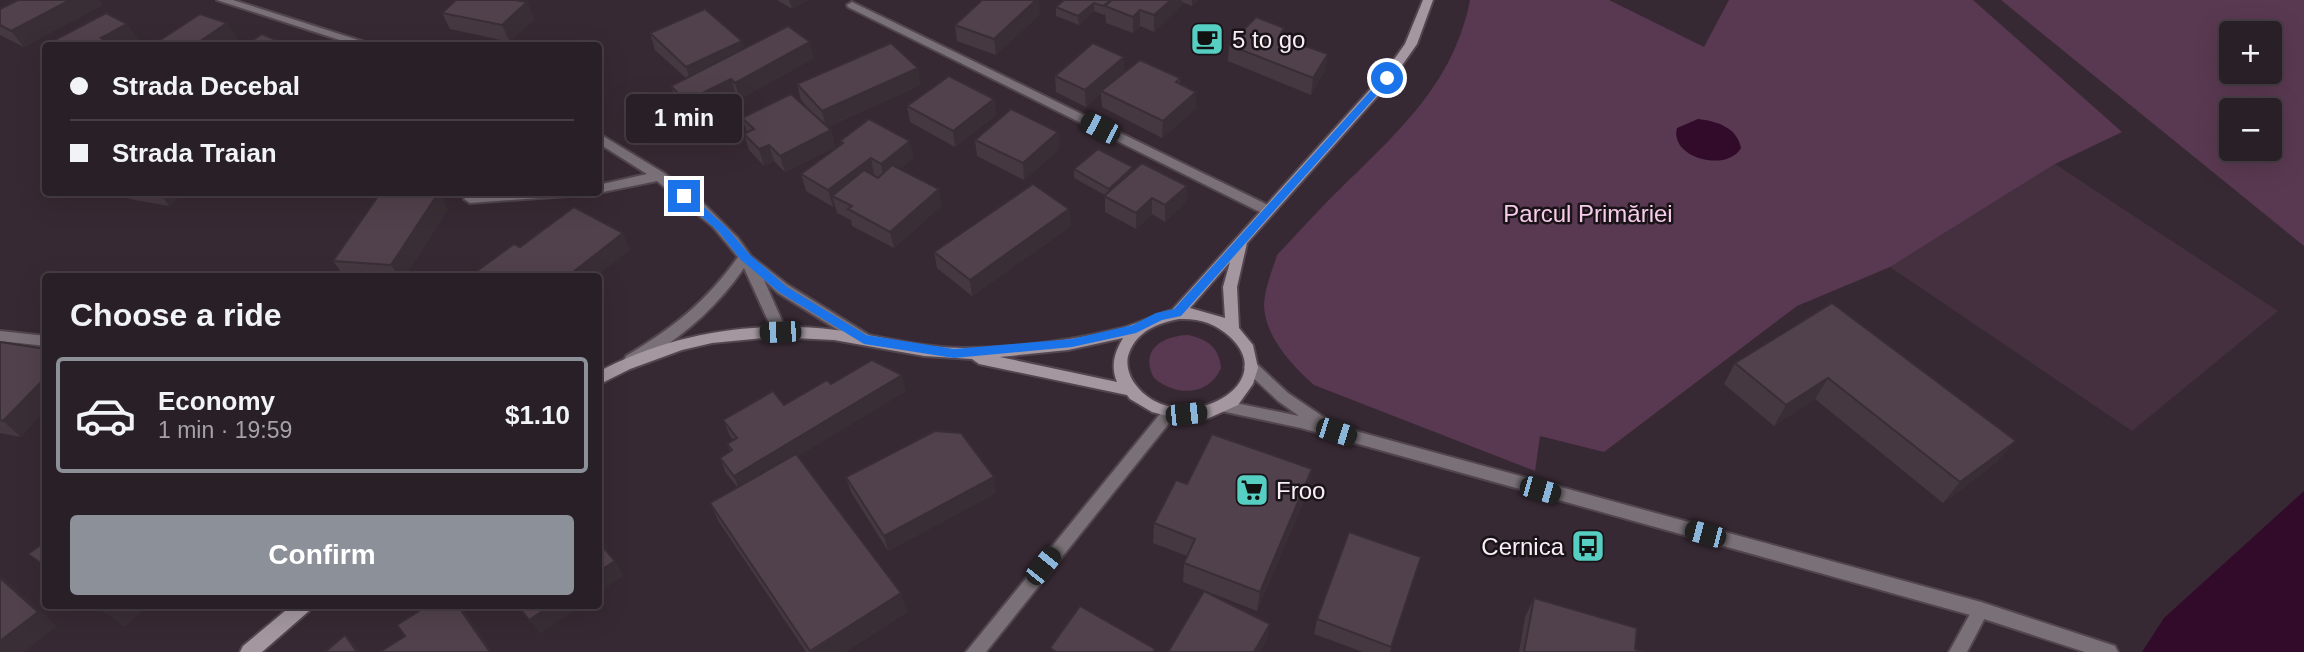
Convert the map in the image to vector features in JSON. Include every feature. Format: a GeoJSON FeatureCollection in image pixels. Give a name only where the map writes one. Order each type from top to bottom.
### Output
{"type":"FeatureCollection","features":[{"type":"Feature","properties":{"kind":"main road"},"geometry":{"type":"LineString","coordinates":[[1177,313],[1387,78],[1411,44],[1428,0]]}},
{"type":"Feature","properties":{"kind":"main road"},"geometry":{"type":"LineString","coordinates":[[1232,329],[1230,287],[1247,234]]}},
{"type":"Feature","properties":{"kind":"main road"},"geometry":{"type":"LineString","coordinates":[[954,353],[1031,349],[1136,329],[1160,316],[1177,313],[1207,316],[1232,329],[1248,351],[1251,367],[1244,387],[1221,406],[1205,412],[1169,413],[1140,400],[1123,379],[1121,354],[1125,341],[1136,329]]}},
{"type":"Feature","properties":{"kind":"main road"},"geometry":{"type":"LineString","coordinates":[[602,377],[619,367],[693,342],[736,334],[780,332],[864,339],[954,353],[1130,390]]}},
{"type":"Feature","properties":{"kind":"main road"},"geometry":{"type":"LineString","coordinates":[[249,652],[299,609]]}},
{"type":"Feature","properties":{"kind":"street"},"geometry":{"type":"LineString","coordinates":[[222,0],[359,42]]}},
{"type":"Feature","properties":{"kind":"street"},"geometry":{"type":"LineString","coordinates":[[852,5],[1267,210]]}},
{"type":"Feature","properties":{"kind":"street"},"geometry":{"type":"LineString","coordinates":[[602,140],[660,176],[722,230],[745,257],[783,289],[864,339]]}},
{"type":"Feature","properties":{"kind":"street"},"geometry":{"type":"LineString","coordinates":[[602,188],[660,176]]}},
{"type":"Feature","properties":{"kind":"street"},"geometry":{"type":"LineString","coordinates":[[470,198],[502,196]]}},
{"type":"Feature","properties":{"kind":"street"},"geometry":{"type":"LineString","coordinates":[[745,257],[780,332]]}},
{"type":"Feature","properties":{"kind":"street"},"geometry":{"type":"LineString","coordinates":[[619,367],[688,326],[723,289],[745,257]]}},
{"type":"Feature","properties":{"kind":"street"},"geometry":{"type":"LineString","coordinates":[[0,335],[42,340]]}},
{"type":"Feature","properties":{"kind":"street"},"geometry":{"type":"LineString","coordinates":[[1251,367],[1283,397],[1336,432]]}},
{"type":"Feature","properties":{"kind":"street"},"geometry":{"type":"LineString","coordinates":[[1221,406],[1336,432],[1981,611],[2109,652]]}},
{"type":"Feature","properties":{"kind":"street"},"geometry":{"type":"LineString","coordinates":[[975,652],[1169,413]]}},
{"type":"Feature","properties":{"kind":"street"},"geometry":{"type":"LineString","coordinates":[[1958,652],[1981,611]]}},
{"type":"Feature","properties":{"kind":"shaded area"},"geometry":{"type":"Polygon","coordinates":[[[1698,119],[1725,126],[1735,135],[1741,148],[1734,156],[1724,160],[1712,161],[1690,154],[1677,138],[1677,128],[1698,119]]]}},
{"type":"Feature","properties":{"kind":"shaded area"},"geometry":{"type":"Polygon","coordinates":[[[2055,164],[2278,311],[2132,431],[1890,267],[2055,164]]]}},
{"type":"Feature","properties":{"kind":"shaded area"},"geometry":{"type":"Polygon","coordinates":[[[2304,491],[2304,652],[2142,652],[2164,618],[2304,491]]]}},
{"type":"Feature","properties":{"kind":"green space","name":"Parcul Primăriei"},"geometry":{"type":"Polygon","coordinates":[[[1470,0],[1609,0],[1704,47],[1729,0],[1973,0],[2122,132],[2055,164],[1890,267],[1797,306],[1604,452],[1540,436],[1535,471],[1314,385],[1277,344],[1264,307],[1277,255],[1383,147],[1421,104],[1451,57],[1470,0]]]}},
{"type":"Feature","properties":{"kind":"green space"},"geometry":{"type":"Polygon","coordinates":[[[2001,0],[2304,0],[2304,246],[2001,0]]]}},
{"type":"Feature","properties":{"kind":"green space"},"geometry":{"type":"Polygon","coordinates":[[[1188,335],[1201,339],[1215,349],[1221,368],[1209,384],[1191,391],[1182,391],[1154,378],[1149,360],[1151,352],[1162,342],[1188,335]]]}},
{"type":"Feature","properties":{"kind":"building"},"geometry":{"type":"Polygon","coordinates":[[[18,0],[70,0],[11,31],[0,25],[0,9],[18,0]]]}},
{"type":"Feature","properties":{"kind":"building"},"geometry":{"type":"Polygon","coordinates":[[[456,0],[527,2],[502,25],[442,13],[456,0]]]}},
{"type":"Feature","properties":{"kind":"building"},"geometry":{"type":"Polygon","coordinates":[[[982,0],[1036,0],[994,39],[955,25],[982,0]]]}},
{"type":"Feature","properties":{"kind":"building"},"geometry":{"type":"Polygon","coordinates":[[[1064,0],[1111,0],[1103,6],[1094,3],[1078,16],[1056,7],[1064,0]]]}},
{"type":"Feature","properties":{"kind":"building"},"geometry":{"type":"Polygon","coordinates":[[[1112,0],[1171,0],[1154,15],[1140,10],[1133,17],[1105,6],[1112,0]]]}},
{"type":"Feature","properties":{"kind":"building"},"geometry":{"type":"Polygon","coordinates":[[[705,9],[742,41],[686,67],[650,33],[705,9]]]}},
{"type":"Feature","properties":{"kind":"building"},"geometry":{"type":"Polygon","coordinates":[[[106,13],[127,24],[101,38],[108,42],[51,42],[106,13]]]}},
{"type":"Feature","properties":{"kind":"building"},"geometry":{"type":"Polygon","coordinates":[[[200,14],[227,23],[199,42],[157,42],[200,14]]]}},
{"type":"Feature","properties":{"kind":"building"},"geometry":{"type":"Polygon","coordinates":[[[1256,17],[1284,28],[1279,37],[1328,54],[1313,78],[1229,45],[1256,17]]]}},
{"type":"Feature","properties":{"kind":"building"},"geometry":{"type":"Polygon","coordinates":[[[788,26],[810,42],[735,83],[731,79],[686,101],[671,86],[788,26]]]}},
{"type":"Feature","properties":{"kind":"building"},"geometry":{"type":"Polygon","coordinates":[[[262,34],[281,42],[250,42],[262,34]]]}},
{"type":"Feature","properties":{"kind":"building"},"geometry":{"type":"Polygon","coordinates":[[[891,43],[918,68],[822,111],[797,84],[891,43]]]}},
{"type":"Feature","properties":{"kind":"building"},"geometry":{"type":"Polygon","coordinates":[[[1093,43],[1124,57],[1085,90],[1055,76],[1093,43]]]}},
{"type":"Feature","properties":{"kind":"building"},"geometry":{"type":"Polygon","coordinates":[[[1140,60],[1180,78],[1176,82],[1196,92],[1163,121],[1101,91],[1140,60]]]}},
{"type":"Feature","properties":{"kind":"building"},"geometry":{"type":"Polygon","coordinates":[[[949,76],[994,99],[953,131],[907,106],[949,76]]]}},
{"type":"Feature","properties":{"kind":"building"},"geometry":{"type":"Polygon","coordinates":[[[791,94],[831,130],[780,156],[769,145],[759,149],[744,134],[754,129],[742,118],[791,94]]]}},
{"type":"Feature","properties":{"kind":"building"},"geometry":{"type":"Polygon","coordinates":[[[1011,109],[1058,132],[1023,163],[975,140],[1011,109]]]}},
{"type":"Feature","properties":{"kind":"building"},"geometry":{"type":"Polygon","coordinates":[[[869,119],[910,141],[881,164],[871,158],[828,190],[801,174],[843,143],[840,141],[869,119]]]}},
{"type":"Feature","properties":{"kind":"building"},"geometry":{"type":"Polygon","coordinates":[[[1098,149],[1133,167],[1109,189],[1074,169],[1098,149]]]}},
{"type":"Feature","properties":{"kind":"building"},"geometry":{"type":"Polygon","coordinates":[[[1142,163],[1187,186],[1165,205],[1152,198],[1136,213],[1104,196],[1142,163]]]}},
{"type":"Feature","properties":{"kind":"building"},"geometry":{"type":"Polygon","coordinates":[[[892,165],[939,189],[890,232],[848,209],[852,206],[832,196],[864,170],[878,178],[892,165]]]}},
{"type":"Feature","properties":{"kind":"building"},"geometry":{"type":"Polygon","coordinates":[[[1033,184],[1069,209],[970,280],[934,252],[1033,184]]]}},
{"type":"Feature","properties":{"kind":"building"},"geometry":{"type":"Polygon","coordinates":[[[378,196],[436,196],[391,265],[333,261],[378,196]]]}},
{"type":"Feature","properties":{"kind":"building"},"geometry":{"type":"Polygon","coordinates":[[[574,207],[623,233],[572,273],[474,273],[514,244],[520,247],[574,207]]]}},
{"type":"Feature","properties":{"kind":"building"},"geometry":{"type":"Polygon","coordinates":[[[1832,303],[2016,441],[1960,482],[1828,378],[1786,405],[1735,363],[1832,303]]]}},
{"type":"Feature","properties":{"kind":"building"},"geometry":{"type":"Polygon","coordinates":[[[0,342],[42,348],[42,381],[3,421],[0,420],[0,342]]]}},
{"type":"Feature","properties":{"kind":"building"},"geometry":{"type":"Polygon","coordinates":[[[872,360],[902,375],[734,476],[720,458],[732,450],[727,444],[737,438],[723,420],[773,391],[784,405],[827,380],[831,384],[872,360]]]}},
{"type":"Feature","properties":{"kind":"building"},"geometry":{"type":"Polygon","coordinates":[[[935,431],[961,433],[994,477],[884,536],[846,477],[935,431]]]}},
{"type":"Feature","properties":{"kind":"building"},"geometry":{"type":"Polygon","coordinates":[[[1212,434],[1312,469],[1260,592],[1184,563],[1195,539],[1154,523],[1176,480],[1187,484],[1212,434]]]}},
{"type":"Feature","properties":{"kind":"building"},"geometry":{"type":"Polygon","coordinates":[[[796,454],[901,593],[810,651],[710,503],[796,454]]]}},
{"type":"Feature","properties":{"kind":"building"},"geometry":{"type":"Polygon","coordinates":[[[1349,532],[1421,557],[1391,647],[1317,619],[1349,532]]]}},
{"type":"Feature","properties":{"kind":"building"},"geometry":{"type":"Polygon","coordinates":[[[42,544],[42,564],[28,554],[42,544]]]}},
{"type":"Feature","properties":{"kind":"building"},"geometry":{"type":"Polygon","coordinates":[[[602,546],[615,561],[602,569],[602,546]]]}},
{"type":"Feature","properties":{"kind":"building"},"geometry":{"type":"Polygon","coordinates":[[[0,578],[38,612],[0,641],[0,578]]]}},
{"type":"Feature","properties":{"kind":"building"},"geometry":{"type":"Polygon","coordinates":[[[1204,591],[1270,624],[1254,652],[1168,652],[1204,591]]]}},
{"type":"Feature","properties":{"kind":"building"},"geometry":{"type":"Polygon","coordinates":[[[1534,598],[1637,628],[1635,649],[1643,652],[1524,652],[1534,598]]]}},
{"type":"Feature","properties":{"kind":"building"},"geometry":{"type":"Polygon","coordinates":[[[1080,606],[1155,649],[1153,652],[1056,652],[1050,648],[1080,606]]]}},
{"type":"Feature","properties":{"kind":"building"},"geometry":{"type":"Polygon","coordinates":[[[422,609],[460,609],[490,652],[380,652],[405,636],[397,625],[422,609]]]}},
{"type":"Feature","properties":{"kind":"building"},"geometry":{"type":"Polygon","coordinates":[[[520,609],[546,609],[529,620],[520,609]]]}},
{"type":"Feature","properties":{"kind":"building"},"geometry":{"type":"Polygon","coordinates":[[[345,635],[357,652],[325,652],[345,635]]]}},
{"type":"Feature","properties":{"kind":"place","name":"5 to go"},"geometry":{"type":"Point","coordinates":[1207,39]}},
{"type":"Feature","properties":{"kind":"place","name":"Froo"},"geometry":{"type":"Point","coordinates":[1252,490]}},
{"type":"Feature","properties":{"kind":"place","name":"Cernica"},"geometry":{"type":"Point","coordinates":[1588,546]}},
{"type":"Feature","properties":{"kind":"route"},"geometry":{"type":"LineString","coordinates":[[684,196],[722,230],[745,257],[783,289],[825,318],[864,339],[954,353],[1031,349],[1072,343],[1136,329],[1160,316],[1177,313],[1387,78]]}}]}
